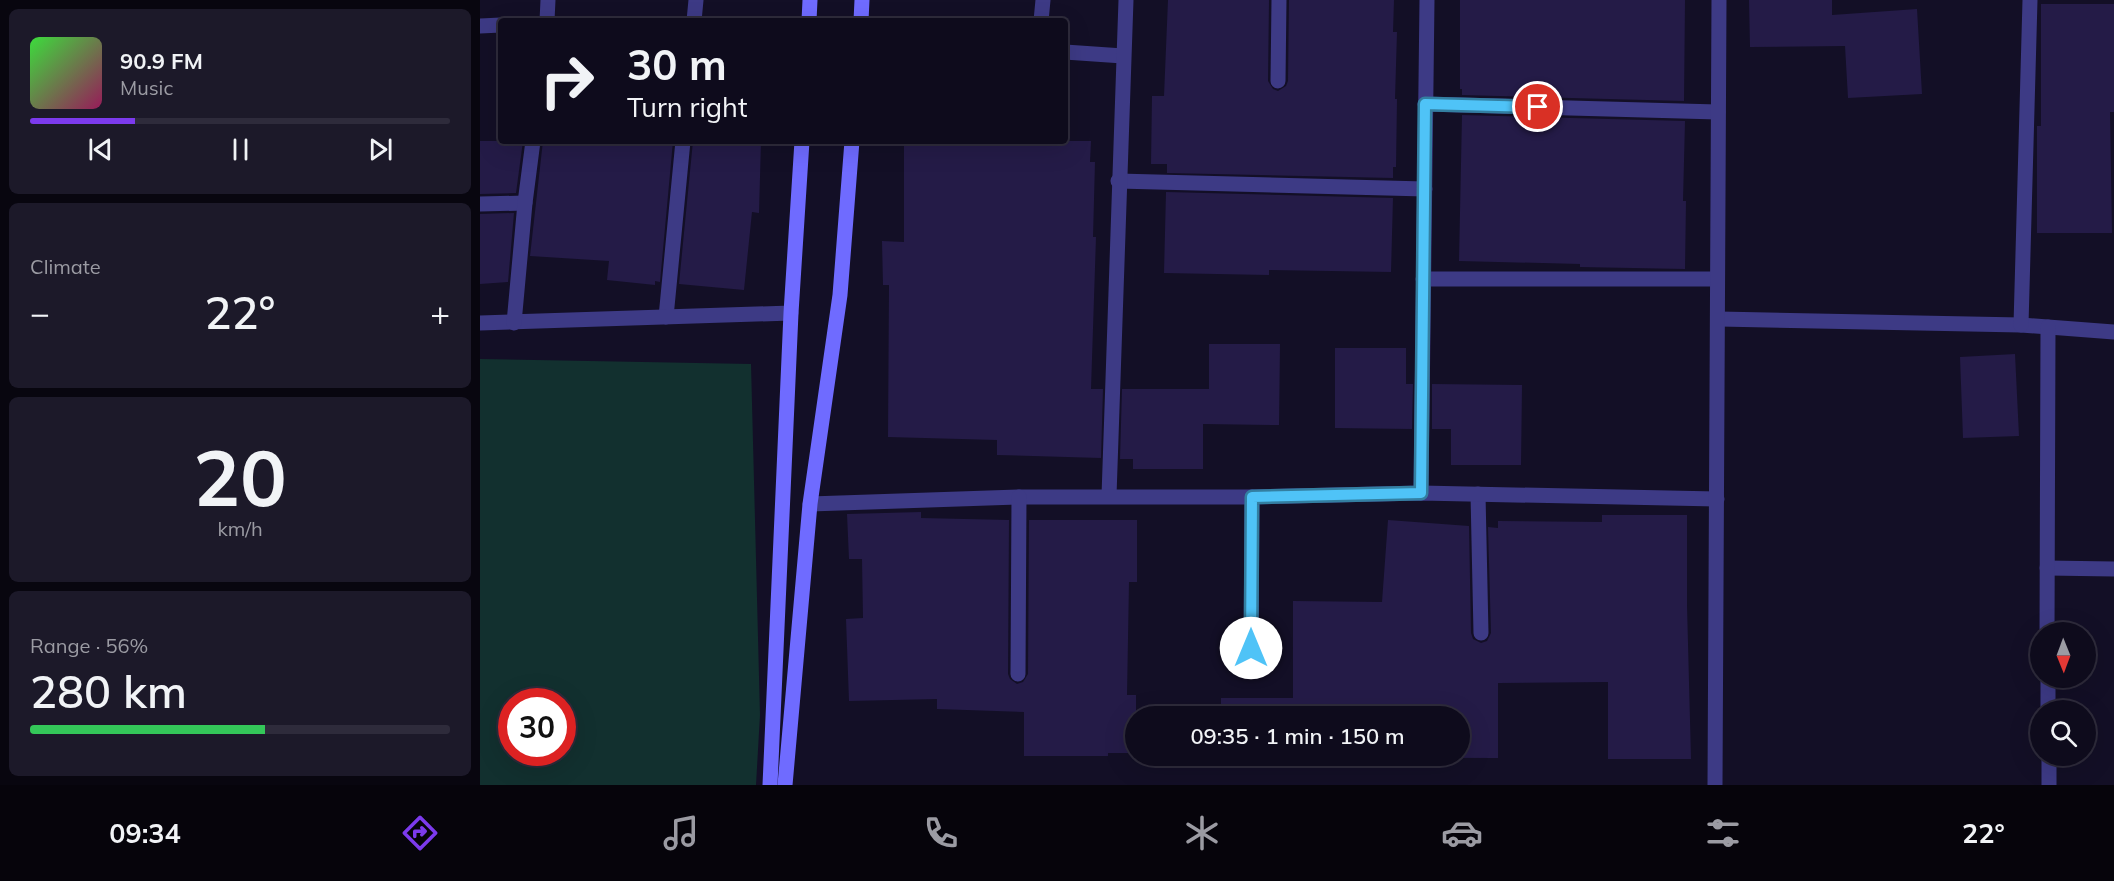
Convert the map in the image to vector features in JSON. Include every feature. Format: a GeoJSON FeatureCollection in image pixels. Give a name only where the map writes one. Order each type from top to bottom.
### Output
{"type":"FeatureCollection","features":[{"type":"Feature","properties":{"kind":"street"},"geometry":{"type":"LineString","coordinates":[[547,18],[548,0]]}},
{"type":"Feature","properties":{"kind":"street"},"geometry":{"type":"LineString","coordinates":[[694,18],[696,0]]}},
{"type":"Feature","properties":{"kind":"street"},"geometry":{"type":"LineString","coordinates":[[809,18],[810,0]]}},
{"type":"Feature","properties":{"kind":"street"},"geometry":{"type":"LineString","coordinates":[[861,18],[862,0]]}},
{"type":"Feature","properties":{"kind":"street"},"geometry":{"type":"LineString","coordinates":[[1041,18],[1043,0]]}},
{"type":"Feature","properties":{"kind":"street"},"geometry":{"type":"LineString","coordinates":[[1109,496],[1126,0]]}},
{"type":"Feature","properties":{"kind":"street"},"geometry":{"type":"LineString","coordinates":[[1278,81],[1280,0]]}},
{"type":"Feature","properties":{"kind":"street"},"geometry":{"type":"LineString","coordinates":[[1421,493],[1427,0]]}},
{"type":"Feature","properties":{"kind":"street"},"geometry":{"type":"LineString","coordinates":[[1715,785],[1719,0]]}},
{"type":"Feature","properties":{"kind":"street"},"geometry":{"type":"LineString","coordinates":[[2021,325],[2030,0]]}},
{"type":"Feature","properties":{"kind":"street"},"geometry":{"type":"LineString","coordinates":[[480,26],[498,25]]}},
{"type":"Feature","properties":{"kind":"street"},"geometry":{"type":"LineString","coordinates":[[1068,52],[1123,56]]}},
{"type":"Feature","properties":{"kind":"street"},"geometry":{"type":"LineString","coordinates":[[1425,104],[1718,112]]}},
{"type":"Feature","properties":{"kind":"street"},"geometry":{"type":"LineString","coordinates":[[514,323],[532,144]]}},
{"type":"Feature","properties":{"kind":"street"},"geometry":{"type":"LineString","coordinates":[[666,318],[683,144]]}},
{"type":"Feature","properties":{"kind":"street"},"geometry":{"type":"LineString","coordinates":[[770,785],[802,144]]}},
{"type":"Feature","properties":{"kind":"street"},"geometry":{"type":"LineString","coordinates":[[786,785],[810,504],[840,295],[852,144]]}},
{"type":"Feature","properties":{"kind":"street"},"geometry":{"type":"LineString","coordinates":[[1118,181],[1425,189]]}},
{"type":"Feature","properties":{"kind":"street"},"geometry":{"type":"LineString","coordinates":[[480,204],[525,203]]}},
{"type":"Feature","properties":{"kind":"street"},"geometry":{"type":"LineString","coordinates":[[1423,279],[1717,279]]}},
{"type":"Feature","properties":{"kind":"street"},"geometry":{"type":"LineString","coordinates":[[480,323],[792,314]]}},
{"type":"Feature","properties":{"kind":"street"},"geometry":{"type":"LineString","coordinates":[[1719,319],[2021,325],[2114,332]]}},
{"type":"Feature","properties":{"kind":"street"},"geometry":{"type":"LineString","coordinates":[[2047,622],[2048,327]]}},
{"type":"Feature","properties":{"kind":"street"},"geometry":{"type":"LineString","coordinates":[[810,504],[1019,497],[1252,497],[1421,493],[1717,499]]}},
{"type":"Feature","properties":{"kind":"street"},"geometry":{"type":"LineString","coordinates":[[1478,494],[1481,633]]}},
{"type":"Feature","properties":{"kind":"street"},"geometry":{"type":"LineString","coordinates":[[1018,674],[1019,497]]}},
{"type":"Feature","properties":{"kind":"street"},"geometry":{"type":"LineString","coordinates":[[1251,669],[1252,497]]}},
{"type":"Feature","properties":{"kind":"street"},"geometry":{"type":"LineString","coordinates":[[2047,568],[2114,569]]}},
{"type":"Feature","properties":{"kind":"street"},"geometry":{"type":"LineString","coordinates":[[2049,766],[2049,785]]}},
{"type":"Feature","properties":{"kind":"green space"},"geometry":{"type":"Polygon","coordinates":[[[480,359],[751,364],[760,715],[756,785],[480,785],[480,359]]]}},
{"type":"Feature","properties":{"kind":"building"},"geometry":{"type":"Polygon","coordinates":[[[1168,0],[1269,0],[1268,81],[1273,89],[1278,91],[1286,86],[1288,81],[1289,0],[1394,0],[1393,32],[1397,32],[1395,99],[1397,99],[1396,167],[1393,167],[1393,178],[1167,173],[1167,164],[1151,164],[1152,96],[1164,96],[1168,0]]]}},
{"type":"Feature","properties":{"kind":"building"},"geometry":{"type":"Polygon","coordinates":[[[1460,0],[1685,0],[1684,101],[1462,95],[1462,89],[1460,89],[1460,0]]]}},
{"type":"Feature","properties":{"kind":"building"},"geometry":{"type":"Polygon","coordinates":[[[1749,0],[1832,0],[1832,15],[1917,9],[1922,94],[1848,98],[1845,46],[1750,47],[1749,0]]]}},
{"type":"Feature","properties":{"kind":"building"},"geometry":{"type":"Polygon","coordinates":[[[2041,4],[2114,4],[2114,112],[2110,112],[2112,233],[2037,233],[2037,126],[2041,126],[2041,4]]]}},
{"type":"Feature","properties":{"kind":"building"},"geometry":{"type":"Polygon","coordinates":[[[1462,115],[1685,121],[1683,201],[1686,201],[1685,269],[1459,261],[1462,115]]]}},
{"type":"Feature","properties":{"kind":"building"},"geometry":{"type":"Polygon","coordinates":[[[480,141],[523,144],[516,193],[480,194],[480,141]]]}},
{"type":"Feature","properties":{"kind":"building"},"geometry":{"type":"Polygon","coordinates":[[[1068,141],[1091,141],[1090,162],[1095,162],[1093,237],[1096,237],[1091,389],[1103,389],[1101,458],[997,455],[997,440],[888,437],[889,285],[883,285],[882,241],[904,242],[904,144],[1068,144],[1068,141]]]}},
{"type":"Feature","properties":{"kind":"building"},"geometry":{"type":"Polygon","coordinates":[[[543,144],[673,144],[660,282],[655,281],[655,285],[607,280],[609,261],[530,256],[543,144]]]}},
{"type":"Feature","properties":{"kind":"building"},"geometry":{"type":"Polygon","coordinates":[[[693,144],[761,144],[759,213],[752,212],[744,290],[679,284],[693,144]]]}},
{"type":"Feature","properties":{"kind":"building"},"geometry":{"type":"Polygon","coordinates":[[[1166,192],[1393,198],[1391,272],[1269,270],[1269,275],[1164,273],[1166,192]]]}},
{"type":"Feature","properties":{"kind":"building"},"geometry":{"type":"Polygon","coordinates":[[[514,213],[508,282],[480,284],[480,214],[514,213]]]}},
{"type":"Feature","properties":{"kind":"building"},"geometry":{"type":"Polygon","coordinates":[[[1209,344],[1280,344],[1279,425],[1203,424],[1203,469],[1133,469],[1133,459],[1120,459],[1122,389],[1209,389],[1209,344]]]}},
{"type":"Feature","properties":{"kind":"building"},"geometry":{"type":"Polygon","coordinates":[[[1335,348],[1406,348],[1406,384],[1413,384],[1412,429],[1335,428],[1335,348]]]}},
{"type":"Feature","properties":{"kind":"building"},"geometry":{"type":"Polygon","coordinates":[[[2015,354],[2019,436],[1963,438],[1960,357],[2015,354]]]}},
{"type":"Feature","properties":{"kind":"building"},"geometry":{"type":"Polygon","coordinates":[[[1432,384],[1522,385],[1521,465],[1451,465],[1451,429],[1432,429],[1432,384]]]}},
{"type":"Feature","properties":{"kind":"building"},"geometry":{"type":"Polygon","coordinates":[[[921,512],[921,518],[1009,520],[1008,674],[1010,679],[1017,684],[1023,682],[1028,674],[1029,520],[1137,520],[1137,582],[1129,582],[1127,695],[1136,695],[1136,706],[1125,706],[1125,753],[1108,753],[1108,756],[1024,756],[1024,712],[937,709],[937,699],[849,701],[846,619],[863,618],[862,559],[849,559],[847,514],[921,512]]]}},
{"type":"Feature","properties":{"kind":"building"},"geometry":{"type":"Polygon","coordinates":[[[1602,515],[1687,515],[1691,759],[1608,759],[1608,682],[1498,683],[1498,758],[1470,758],[1470,706],[1221,706],[1221,698],[1293,698],[1293,601],[1382,602],[1388,520],[1469,526],[1471,633],[1473,639],[1481,643],[1487,641],[1491,633],[1488,527],[1498,528],[1498,521],[1602,522],[1602,515]]]}},
{"type":"Feature","properties":{"kind":"route"},"geometry":{"type":"LineString","coordinates":[[1251,648],[1252,497],[1421,493],[1425,104],[1538,107]]}}]}
